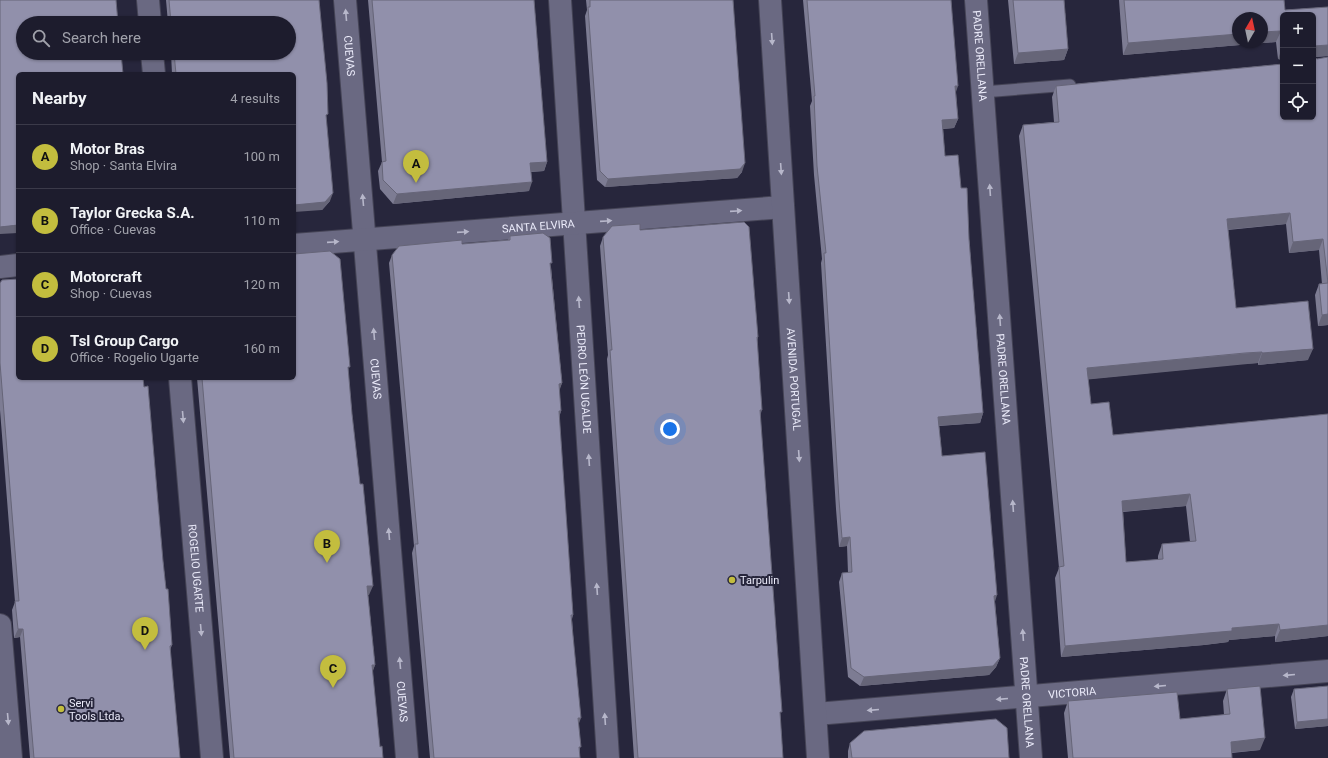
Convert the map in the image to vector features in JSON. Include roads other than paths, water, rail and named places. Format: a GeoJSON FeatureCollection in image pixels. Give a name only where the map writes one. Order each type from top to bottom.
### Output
{"type":"FeatureCollection","features":[{"type":"Feature","properties":{"kind":"street"},"geometry":{"type":"LineString","coordinates":[[148,0],[149,16]]}},
{"type":"Feature","properties":{"kind":"street","name":"CUEVAS"},"geometry":{"type":"LineString","coordinates":[[345,0],[366,239],[407,758]]}},
{"type":"Feature","properties":{"kind":"street","name":"PEDRO LEÓN UGALDE"},"geometry":{"type":"LineString","coordinates":[[560,0],[608,758]]}},
{"type":"Feature","properties":{"kind":"street","name":"AVENIDA PORTUGAL"},"geometry":{"type":"LineString","coordinates":[[770,0],[818,758]]}},
{"type":"Feature","properties":{"kind":"street","name":"PADRE ORELLANA"},"geometry":{"type":"LineString","coordinates":[[976,0],[1032,758]]}},
{"type":"Feature","properties":{"kind":"street"},"geometry":{"type":"LineString","coordinates":[[153,60],[154,72]]}},
{"type":"Feature","properties":{"kind":"street","name":"SANTA ELVIRA"},"geometry":{"type":"LineString","coordinates":[[296,245],[783,207]]}},
{"type":"Feature","properties":{"kind":"street"},"geometry":{"type":"LineString","coordinates":[[0,267],[16,265]]}},
{"type":"Feature","properties":{"kind":"street","name":"ROGELIO UGARTE"},"geometry":{"type":"LineString","coordinates":[[180,380],[212,758]]}},
{"type":"Feature","properties":{"kind":"street"},"geometry":{"type":"LineString","coordinates":[[0,624],[11,758]]}},
{"type":"Feature","properties":{"kind":"street","name":"VICTORIA"},"geometry":{"type":"LineString","coordinates":[[816,714],[1328,672]]}},
{"type":"Feature","properties":{"kind":"lane"},"geometry":{"type":"LineString","coordinates":[[983,92],[1079,84]]}},
{"type":"Feature","properties":{"kind":"place","name":"Motor Bras"},"geometry":{"type":"Point","coordinates":[416,183]}},
{"type":"Feature","properties":{"kind":"place","name":"Taylor Grecka S.A."},"geometry":{"type":"Point","coordinates":[327,563]}},
{"type":"Feature","properties":{"kind":"place","name":"Tarpulin"},"geometry":{"type":"Point","coordinates":[732,580]}},
{"type":"Feature","properties":{"kind":"place","name":"Tsl Group Cargo"},"geometry":{"type":"Point","coordinates":[145,650]}},
{"type":"Feature","properties":{"kind":"place","name":"Motorcraft"},"geometry":{"type":"Point","coordinates":[333,688]}},
{"type":"Feature","properties":{"kind":"place","name":"Servi Tools Ltda."},"geometry":{"type":"Point","coordinates":[61,709]}}]}
